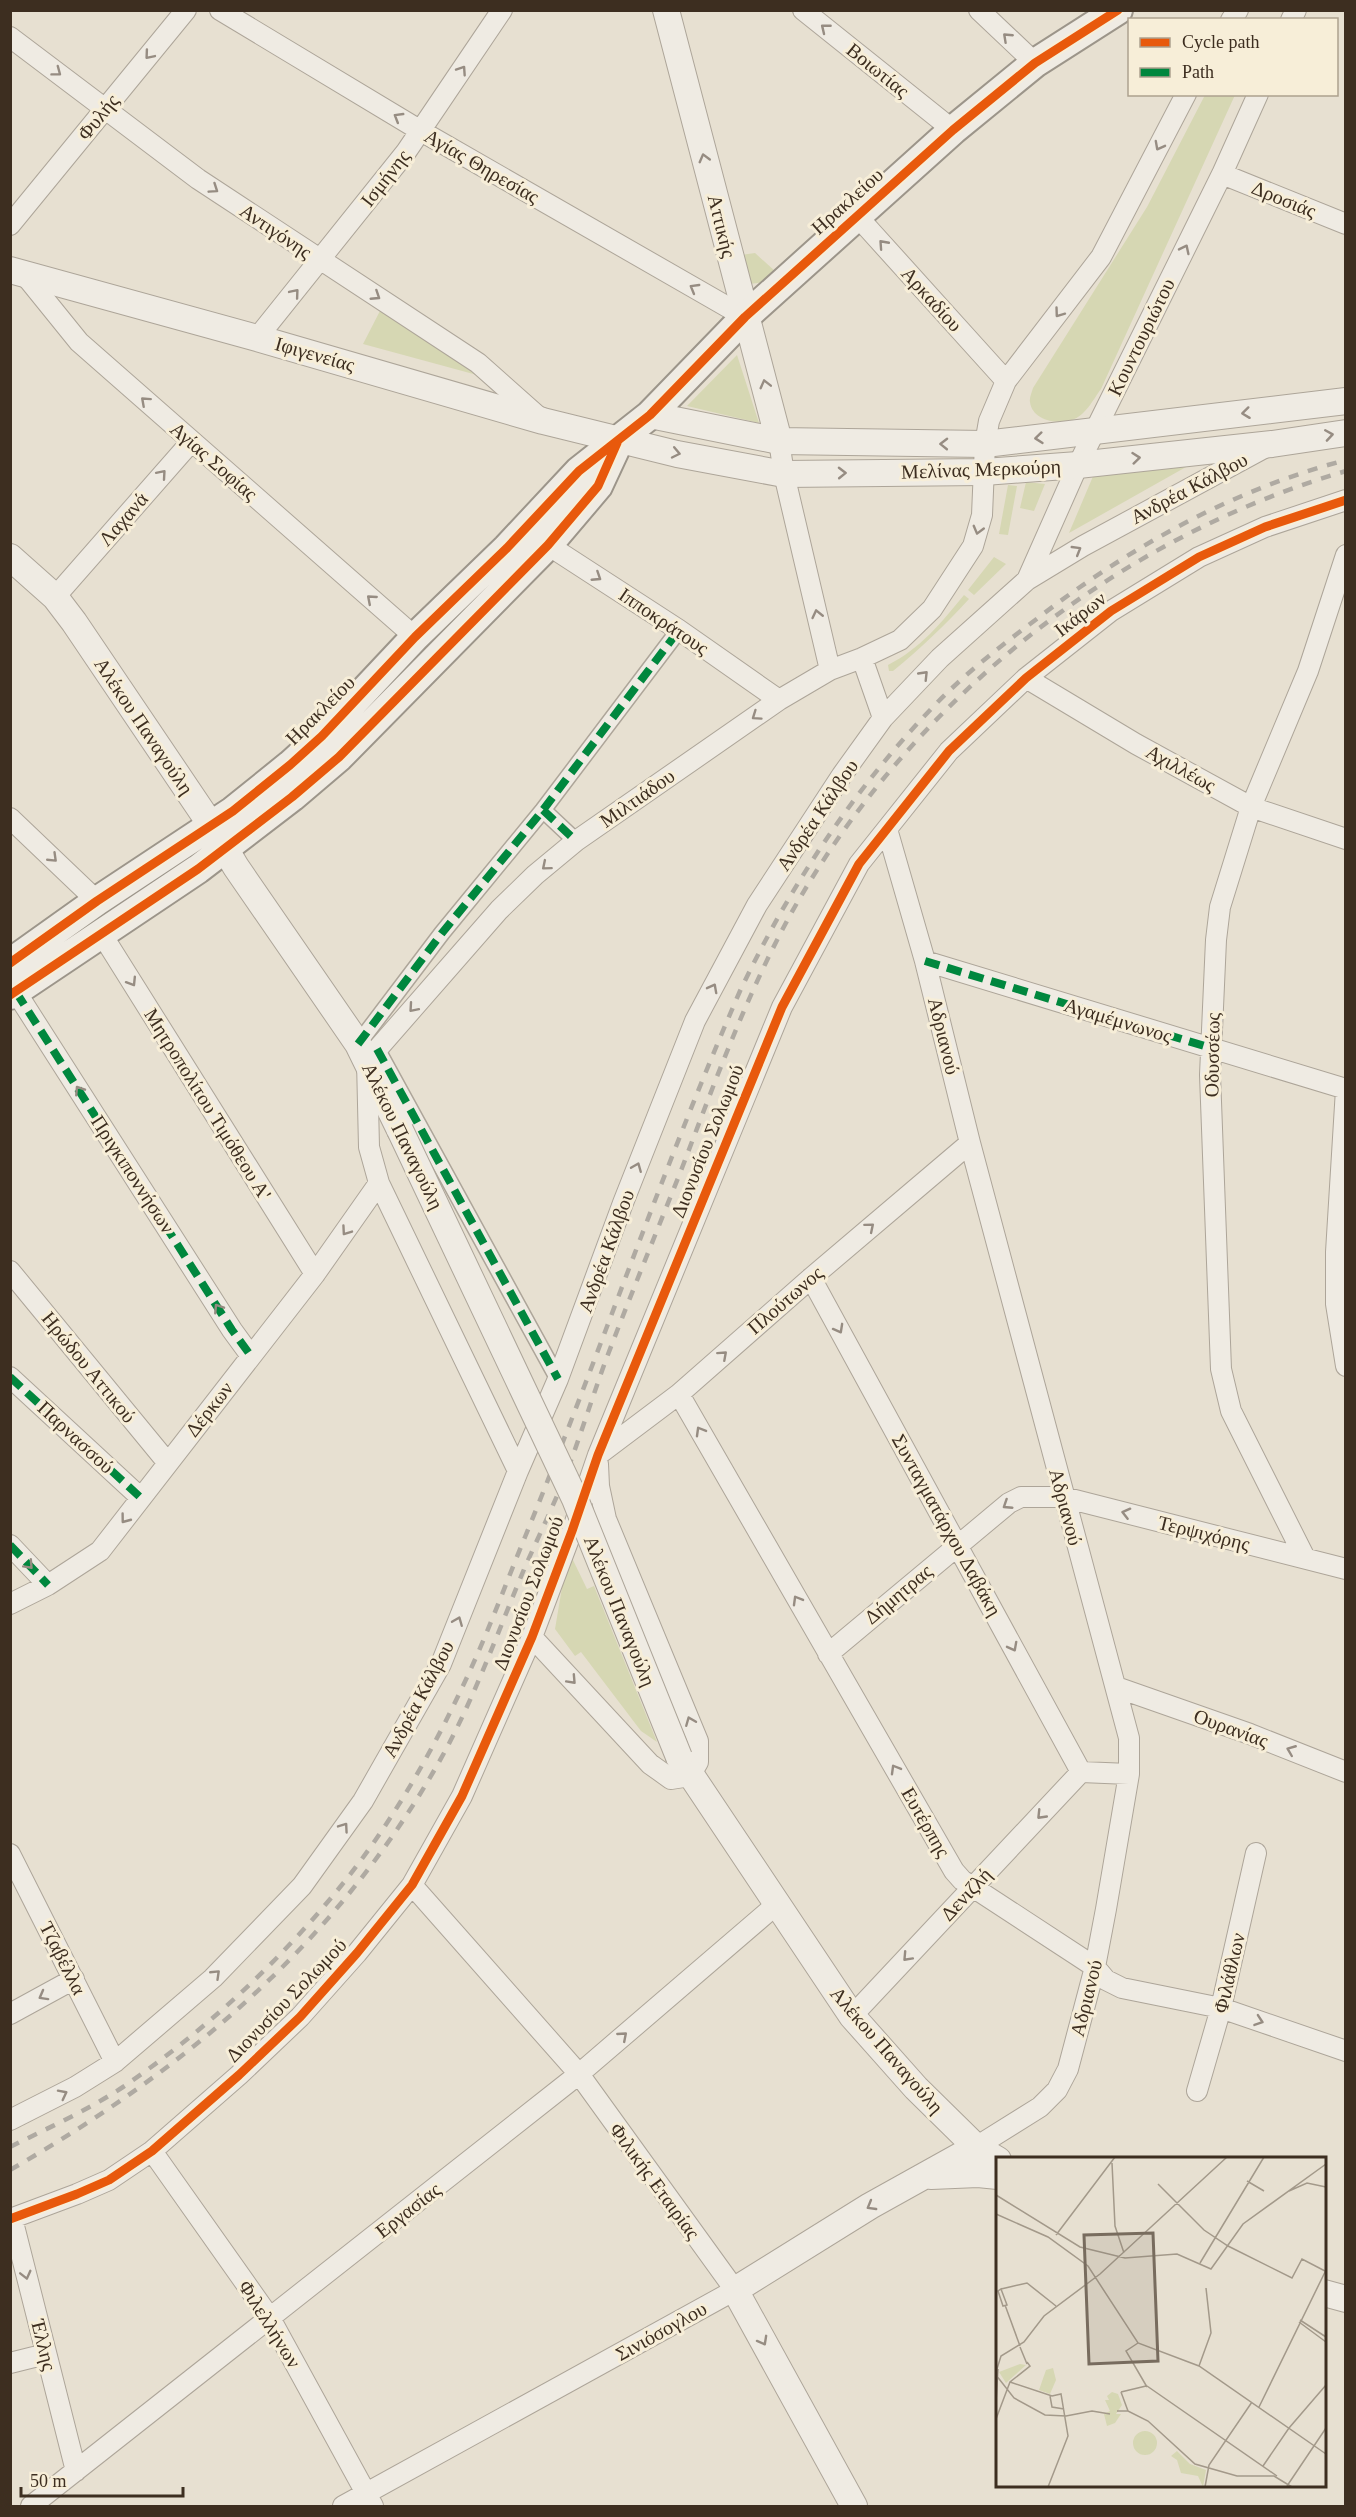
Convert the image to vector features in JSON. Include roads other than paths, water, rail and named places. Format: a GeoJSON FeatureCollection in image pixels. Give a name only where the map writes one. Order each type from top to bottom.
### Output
{"type":"FeatureCollection","features":[{"type":"Feature","properties":{"kind":"main road","name":"Ηρακλείου"},"geometry":{"type":"LineString","coordinates":[[13,993],[101,933],[218,837],[233,811],[322,736],[415,637],[507,548],[579,471],[650,415],[745,317],[953,130],[1035,63],[1118,10]]}},
{"type":"Feature","properties":{"kind":"main road","name":"Ηρακλείου"},"geometry":{"type":"LineString","coordinates":[[10,963],[97,901],[292,797],[339,757],[548,545],[598,486],[619,441]]}},
{"type":"Feature","properties":{"kind":"street","name":"Φυλής"},"geometry":{"type":"LineString","coordinates":[[10,225],[186,10]]}},
{"type":"Feature","properties":{"kind":"street","name":"Αγίας Θηρεσίας"},"geometry":{"type":"LineString","coordinates":[[220,10],[421,131],[745,317]]}},
{"type":"Feature","properties":{"kind":"street","name":"Ισμήνης"},"geometry":{"type":"LineString","coordinates":[[257,338],[421,131],[502,10]]}},
{"type":"Feature","properties":{"kind":"street","name":"Αττικής"},"geometry":{"type":"LineString","coordinates":[[666,10],[745,317],[758,353],[779,441]]}},
{"type":"Feature","properties":{"kind":"street","name":"Βοιωτίας"},"geometry":{"type":"LineString","coordinates":[[803,10],[953,130]]}},
{"type":"Feature","properties":{"kind":"street"},"geometry":{"type":"LineString","coordinates":[[979,10],[1035,63]]}},
{"type":"Feature","properties":{"kind":"street","name":"Αντιγόνης"},"geometry":{"type":"LineString","coordinates":[[10,37],[198,179],[478,363],[543,421]]}},
{"type":"Feature","properties":{"kind":"street"},"geometry":{"type":"LineString","coordinates":[[984,472],[989,422],[1006,381],[1101,257],[1185,96]]}},
{"type":"Feature","properties":{"kind":"street","name":"Κουντουριώτου"},"geometry":{"type":"LineString","coordinates":[[1027,580],[1093,433],[1222,174],[1257,96]]}},
{"type":"Feature","properties":{"kind":"street","name":"Δροσιάς"},"geometry":{"type":"LineString","coordinates":[[1222,174],[1346,224]]}},
{"type":"Feature","properties":{"kind":"street","name":"Αρκαδίου"},"geometry":{"type":"LineString","coordinates":[[857,216],[1006,381]]}},
{"type":"Feature","properties":{"kind":"street","name":"Ιφιγενείας"},"geometry":{"type":"LineString","coordinates":[[17,272],[619,441]]}},
{"type":"Feature","properties":{"kind":"street","name":"Αγίας Σοφίας"},"geometry":{"type":"LineString","coordinates":[[17,272],[79,342],[415,637]]}},
{"type":"Feature","properties":{"kind":"street","name":"Μελίνας Μερκούρη"},"geometry":{"type":"LineString","coordinates":[[650,415],[779,441],[985,444],[1093,433],[1346,401]]}},
{"type":"Feature","properties":{"kind":"street","name":"Μελίνας Μερκούρη"},"geometry":{"type":"LineString","coordinates":[[619,441],[784,474],[984,472],[1078,465],[1272,444],[1346,433]]}},
{"type":"Feature","properties":{"kind":"street"},"geometry":{"type":"LineString","coordinates":[[779,441],[784,474],[830,670]]}},
{"type":"Feature","properties":{"kind":"street","name":"Λαχανά"},"geometry":{"type":"LineString","coordinates":[[55,597],[191,442]]}},
{"type":"Feature","properties":{"kind":"street","name":"Ανδρέα Κάλβου"},"geometry":{"type":"LineString","coordinates":[[10,2120],[75,2087],[115,2062],[213,1978],[302,1886],[363,1801],[441,1664],[518,1471],[558,1380],[623,1203],[695,1021],[757,904],[842,775],[883,718],[940,658],[1027,580],[1083,546],[1272,444]]}},
{"type":"Feature","properties":{"kind":"street","name":"Μιλτιάδου"},"geometry":{"type":"LineString","coordinates":[[367,1052],[499,910],[576,840],[779,699],[830,670],[900,640],[932,609],[955,578],[973,546],[982,515],[984,472]]}},
{"type":"Feature","properties":{"kind":"street","name":"Ικάρων"},"geometry":{"type":"LineString","coordinates":[[887,829],[949,751],[1026,678],[1111,611],[1199,557],[1265,527],[1346,500]]}},
{"type":"Feature","properties":{"kind":"street","name":"Ιπποκράτους"},"geometry":{"type":"LineString","coordinates":[[548,545],[679,630],[779,699]]}},
{"type":"Feature","properties":{"kind":"street","name":"Οδυσσέως"},"geometry":{"type":"LineString","coordinates":[[1305,1558],[1231,1411],[1221,1369],[1211,1048],[1216,940],[1220,907],[1251,807],[1308,671],[1346,555]]}},
{"type":"Feature","properties":{"kind":"street","name":"Αλέκου Παναγούλη"},"geometry":{"type":"LineString","coordinates":[[10,557],[55,597],[74,622],[218,837],[367,1052],[400,1130],[575,1499],[685,1767],[852,2016],[916,2088],[976,2147],[996,2159]]}},
{"type":"Feature","properties":{"kind":"street"},"geometry":{"type":"LineString","coordinates":[[518,1471],[379,1183],[369,1147],[367,1052],[442,933],[543,810],[679,630]]}},
{"type":"Feature","properties":{"kind":"street"},"geometry":{"type":"LineString","coordinates":[[862,658],[883,718]]}},
{"type":"Feature","properties":{"kind":"street","name":"Αχιλλέως"},"geometry":{"type":"LineString","coordinates":[[1026,678],[1136,744],[1251,807],[1346,839]]}},
{"type":"Feature","properties":{"kind":"street"},"geometry":{"type":"LineString","coordinates":[[543,810],[576,840]]}},
{"type":"Feature","properties":{"kind":"street"},"geometry":{"type":"LineString","coordinates":[[10,818],[97,901]]}},
{"type":"Feature","properties":{"kind":"street","name":"Αδριανού"},"geometry":{"type":"LineString","coordinates":[[887,829],[925,961],[1063,1497],[1130,1738],[1129,1774],[1095,1967],[1068,2068],[1057,2090],[1040,2107],[976,2147]]}},
{"type":"Feature","properties":{"kind":"street","name":"Διονυσίου Σολωμού"},"geometry":{"type":"LineString","coordinates":[[11,2218],[109,2180],[152,2151],[239,2075],[300,2017],[357,1953],[412,1885],[462,1796],[532,1637],[598,1455],[782,1006],[859,864],[887,829]]}},
{"type":"Feature","properties":{"kind":"street","name":"Μητροπολίτου Τιμόθεου Α'"},"geometry":{"type":"LineString","coordinates":[[101,933],[315,1274]]}},
{"type":"Feature","properties":{"kind":"street","name":"Αγαμέμνωνος"},"geometry":{"type":"LineString","coordinates":[[925,961],[1346,1089]]}},
{"type":"Feature","properties":{"kind":"street","name":"Πριγκιποννήσων"},"geometry":{"type":"LineString","coordinates":[[13,993],[231,1330],[251,1356]]}},
{"type":"Feature","properties":{"kind":"street"},"geometry":{"type":"LineString","coordinates":[[367,1052],[558,1380]]}},
{"type":"Feature","properties":{"kind":"street"},"geometry":{"type":"LineString","coordinates":[[1346,1089],[1336,1252],[1336,1304],[1346,1366]]}},
{"type":"Feature","properties":{"kind":"street","name":"Πλούτωνος"},"geometry":{"type":"LineString","coordinates":[[598,1455],[679,1394],[970,1143]]}},
{"type":"Feature","properties":{"kind":"street","name":"Δέρκων"},"geometry":{"type":"LineString","coordinates":[[10,1604],[48,1585],[100,1551],[315,1274],[379,1183]]}},
{"type":"Feature","properties":{"kind":"street","name":"Ηρώδου Αττικού"},"geometry":{"type":"LineString","coordinates":[[10,1271],[167,1462]]}},
{"type":"Feature","properties":{"kind":"street","name":"Συνταγματάρχου Δαβάκη"},"geometry":{"type":"LineString","coordinates":[[811,1278],[1082,1772]]}},
{"type":"Feature","properties":{"kind":"street","name":"Παρνασσού"},"geometry":{"type":"LineString","coordinates":[[10,1377],[141,1498]]}},
{"type":"Feature","properties":{"kind":"street","name":"Ευτέρπης"},"geometry":{"type":"LineString","coordinates":[[679,1394],[954,1871],[972,1887],[1095,1967],[1106,1980],[1122,1988],[1221,2008],[1346,2051]]}},
{"type":"Feature","properties":{"kind":"street"},"geometry":{"type":"LineString","coordinates":[[532,1637],[650,1764],[671,1779],[685,1767],[698,1762],[698,1741],[606,1519],[599,1486],[598,1455]]}},
{"type":"Feature","properties":{"kind":"street","name":"Δήμητρας"},"geometry":{"type":"LineString","coordinates":[[828,1654],[957,1543],[1009,1503],[1021,1497],[1063,1497]]}},
{"type":"Feature","properties":{"kind":"street","name":"Τερψιχόρης"},"geometry":{"type":"LineString","coordinates":[[1063,1497],[1346,1569]]}},
{"type":"Feature","properties":{"kind":"street"},"geometry":{"type":"LineString","coordinates":[[10,1545],[48,1585]]}},
{"type":"Feature","properties":{"kind":"street","name":"Ουρανίας"},"geometry":{"type":"LineString","coordinates":[[1116,1687],[1250,1734],[1346,1772]]}},
{"type":"Feature","properties":{"kind":"street"},"geometry":{"type":"LineString","coordinates":[[1082,1772],[1129,1774]]}},
{"type":"Feature","properties":{"kind":"street","name":"Δενιζλή"},"geometry":{"type":"LineString","coordinates":[[852,2016],[1082,1772]]}},
{"type":"Feature","properties":{"kind":"street","name":"Φιλάθλων"},"geometry":{"type":"LineString","coordinates":[[1197,2091],[1221,2008],[1256,1853]]}},
{"type":"Feature","properties":{"kind":"street","name":"Τζαβέλλα"},"geometry":{"type":"LineString","coordinates":[[10,1854],[115,2062]]}},
{"type":"Feature","properties":{"kind":"street","name":"Φιλικής Εταιρίας"},"geometry":{"type":"LineString","coordinates":[[412,1885],[579,2074],[735,2290],[853,2506]]}},
{"type":"Feature","properties":{"kind":"street","name":"Εργασίας"},"geometry":{"type":"LineString","coordinates":[[31,2506],[579,2074],[777,1904]]}},
{"type":"Feature","properties":{"kind":"street"},"geometry":{"type":"LineString","coordinates":[[10,2014],[74,1979]]}},
{"type":"Feature","properties":{"kind":"street","name":"Σινιόσογλου"},"geometry":{"type":"LineString","coordinates":[[343,2506],[370,2500],[735,2290],[870,2206],[976,2147]]}},
{"type":"Feature","properties":{"kind":"street","name":"Φιλελλήνων"},"geometry":{"type":"LineString","coordinates":[[152,2151],[270,2318],[370,2500]]}},
{"type":"Feature","properties":{"kind":"street"},"geometry":{"type":"LineString","coordinates":[[922,2177],[952,2174],[996,2176]]}},
{"type":"Feature","properties":{"kind":"street","name":"Έλλης"},"geometry":{"type":"LineString","coordinates":[[11,2218],[76,2471]]}},
{"type":"Feature","properties":{"kind":"street"},"geometry":{"type":"LineString","coordinates":[[1326,2293],[1346,2299]]}},
{"type":"Feature","properties":{"kind":"street"},"geometry":{"type":"LineString","coordinates":[[10,2363],[46,2354]]}},
{"type":"Feature","properties":{"kind":"railway"},"geometry":{"type":"LineString","coordinates":[[10,2147],[82,2111],[123,2087],[209,2021],[263,1972],[313,1919],[356,1867],[392,1815],[440,1732],[483,1641],[684,1126],[740,991],[759,952],[802,877],[825,841],[876,772],[933,707],[962,679],[1088,581],[1158,538],[1230,501],[1268,485],[1346,460]]}},
{"type":"Feature","properties":{"kind":"railway"},"geometry":{"type":"LineString","coordinates":[[10,2170],[76,2130],[140,2087],[200,2041],[257,1992],[310,1939],[359,1882],[403,1820],[444,1753],[466,1708],[560,1490],[616,1333],[718,1073],[772,949],[836,841],[892,769],[955,702],[1024,641],[1098,586],[1177,540],[1260,501],[1346,471]]}}]}
